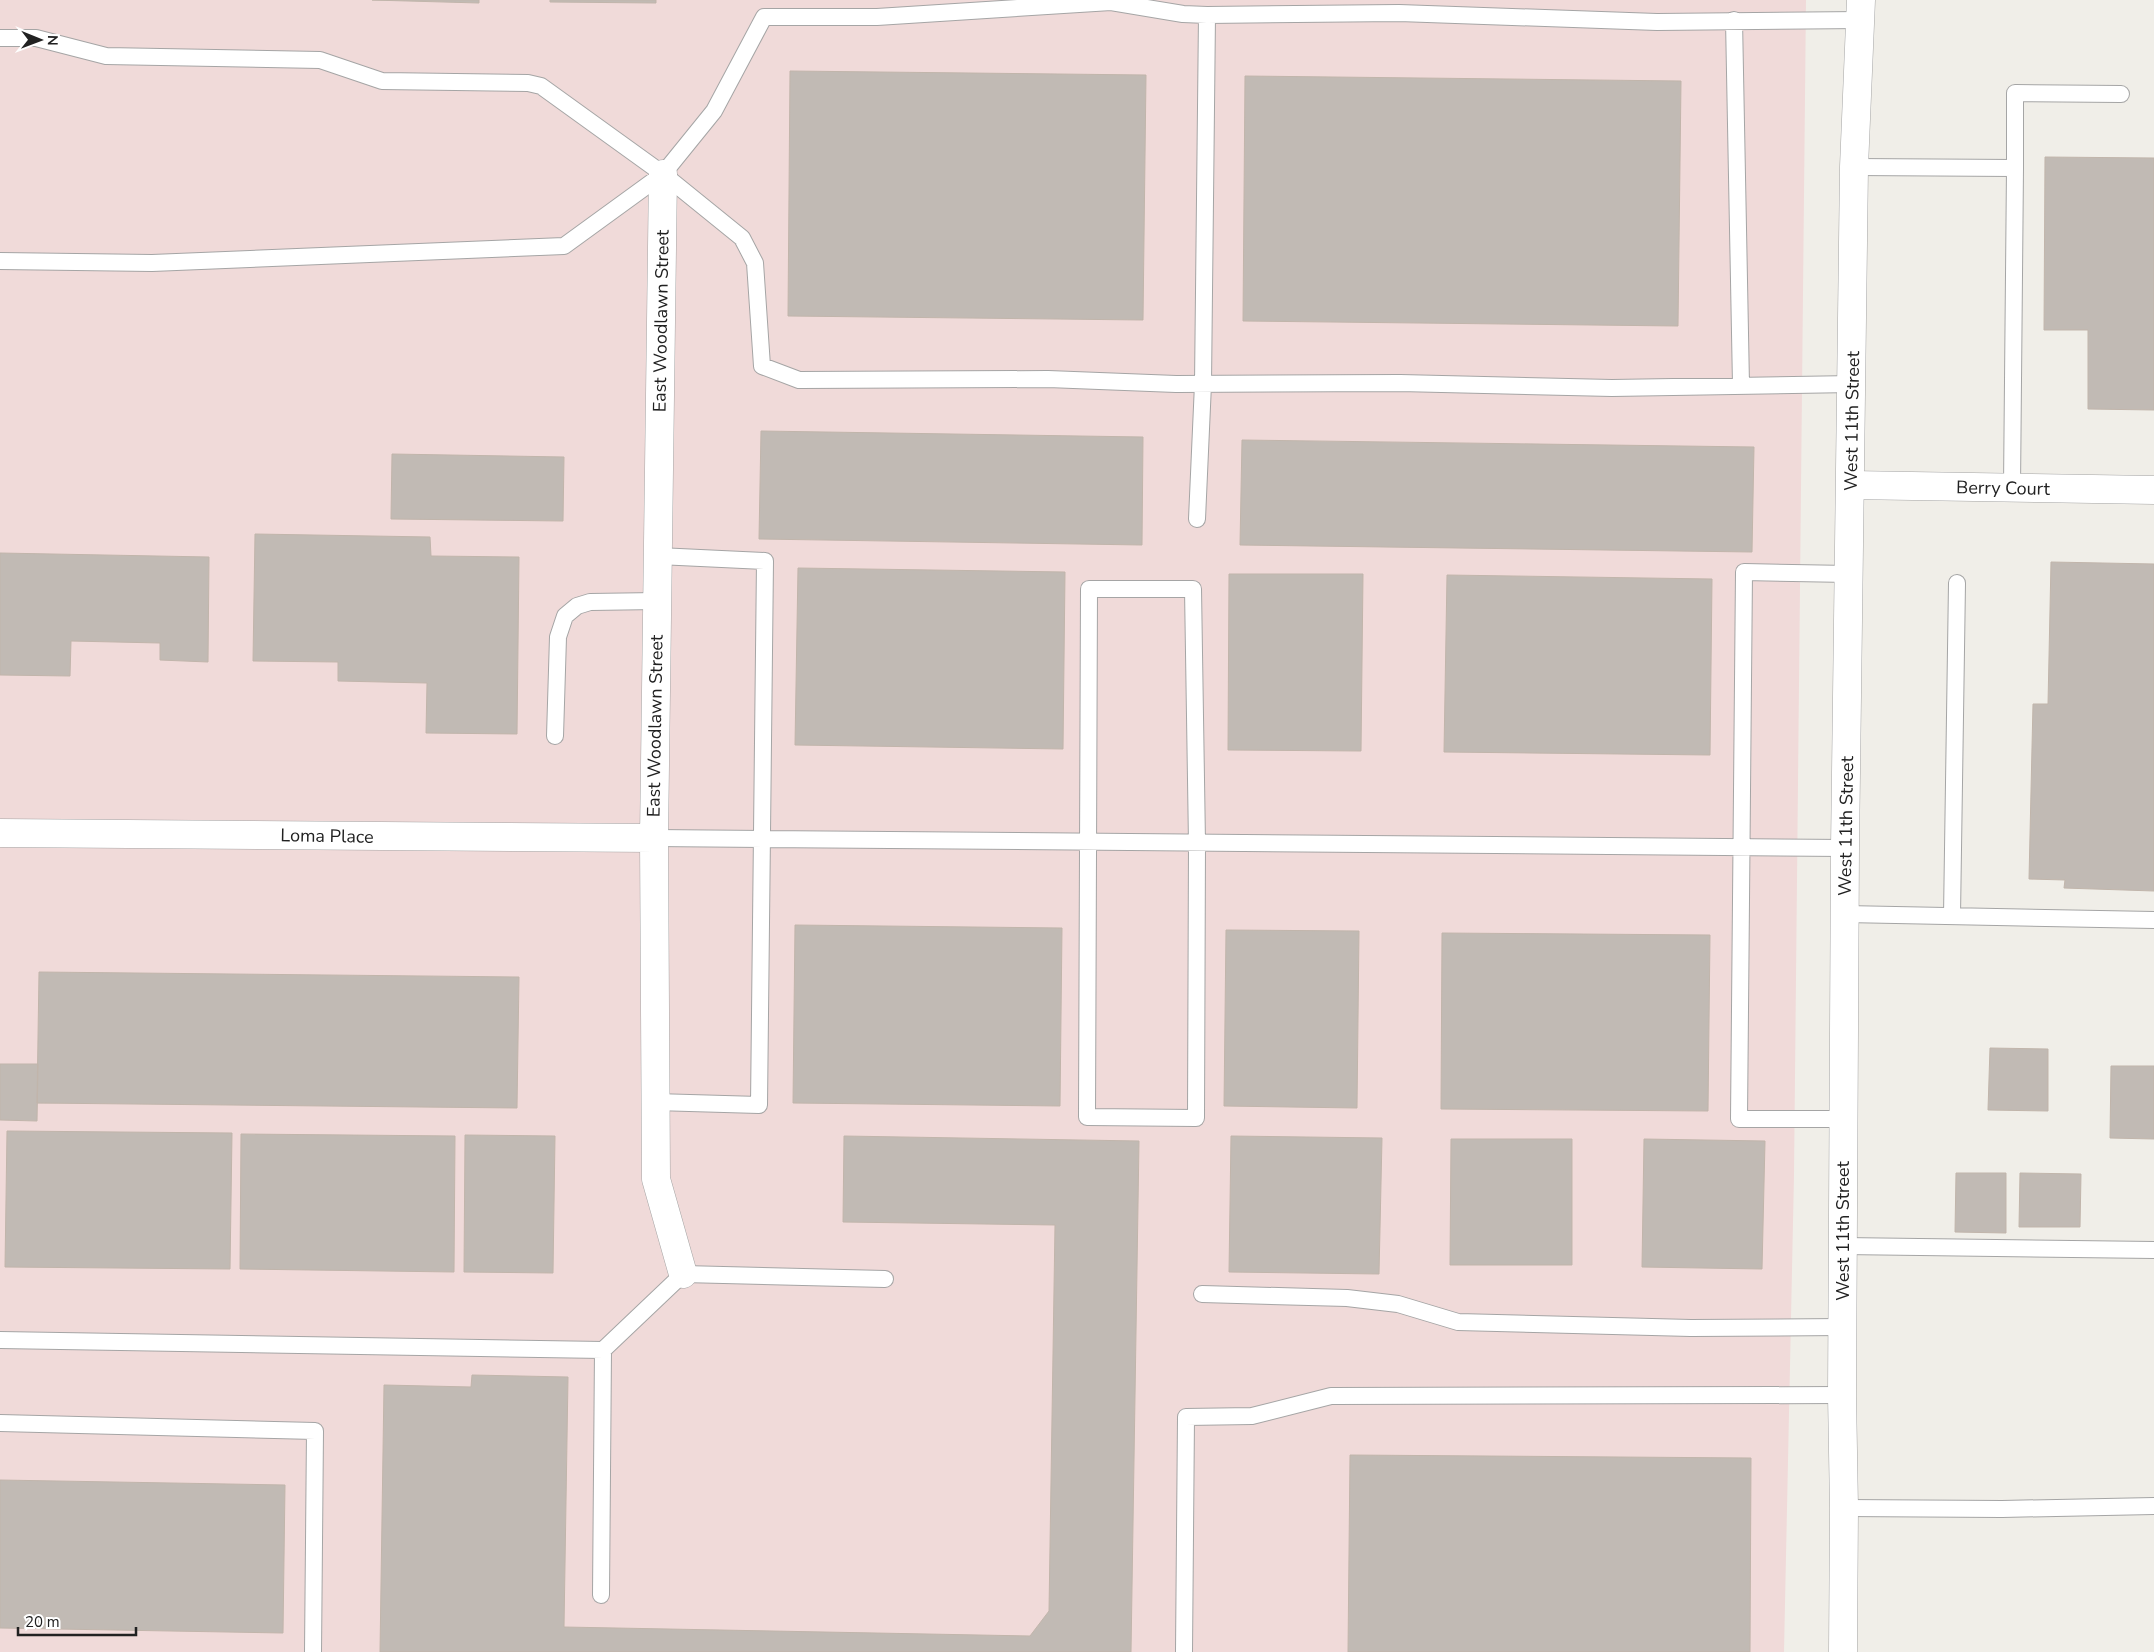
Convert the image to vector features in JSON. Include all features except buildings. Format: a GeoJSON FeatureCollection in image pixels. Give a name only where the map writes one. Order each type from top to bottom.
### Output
{"type":"FeatureCollection","features":[{"type":"Feature","properties":{"kind":"street","name":"West 11th Street"},"geometry":{"type":"LineString","coordinates":[[1843,1652],[1844,1508],[1842,1395],[1845,848],[1854,167],[1861,10]]}},
{"type":"Feature","properties":{"kind":"street","name":"East Woodlawn Street"},"geometry":{"type":"LineString","coordinates":[[663,174],[654,838],[656,1179],[683,1274]]}},
{"type":"Feature","properties":{"kind":"street","name":"Berry Court"},"geometry":{"type":"LineString","coordinates":[[1851,485],[2154,490]]}},
{"type":"Feature","properties":{"kind":"street","name":"Loma Place"},"geometry":{"type":"LineString","coordinates":[[0,833],[654,838]]}},
{"type":"Feature","properties":{"kind":"lane"},"geometry":{"type":"LineString","coordinates":[[0,261],[152,263],[564,246],[663,174],[714,111],[764,17],[877,17],[1112,2],[1183,14],[1207,15],[1399,13],[1657,22],[1734,20],[1861,10]]}},
{"type":"Feature","properties":{"kind":"lane"},"geometry":{"type":"LineString","coordinates":[[1197,519],[1204,384],[1207,15]]}},
{"type":"Feature","properties":{"kind":"lane"},"geometry":{"type":"LineString","coordinates":[[1734,20],[1741,385]]}},
{"type":"Feature","properties":{"kind":"lane"},"geometry":{"type":"LineString","coordinates":[[0,38],[36,38],[106,56],[320,60],[382,81],[528,83],[541,86],[663,174],[742,238],[754,264],[762,366],[799,380],[1048,379],[1204,384],[1400,383],[1612,388],[1852,384]]}},
{"type":"Feature","properties":{"kind":"lane"},"geometry":{"type":"LineString","coordinates":[[2012,488],[2015,93],[2121,94]]}},
{"type":"Feature","properties":{"kind":"lane"},"geometry":{"type":"LineString","coordinates":[[1854,167],[2015,168]]}},
{"type":"Feature","properties":{"kind":"lane"},"geometry":{"type":"LineString","coordinates":[[656,1102],[759,1105],[765,561],[658,556]]}},
{"type":"Feature","properties":{"kind":"lane"},"geometry":{"type":"LineString","coordinates":[[1844,1119],[1739,1119],[1744,572],[1849,574]]}},
{"type":"Feature","properties":{"kind":"lane"},"geometry":{"type":"LineString","coordinates":[[1952,916],[1958,582]]}},
{"type":"Feature","properties":{"kind":"lane"},"geometry":{"type":"LineString","coordinates":[[1193,589],[1197,843],[1196,1118],[1088,1117],[1089,590],[1193,589]]}},
{"type":"Feature","properties":{"kind":"lane"},"geometry":{"type":"LineString","coordinates":[[556,736],[558,638],[565,616],[577,606],[590,602],[657,601]]}},
{"type":"Feature","properties":{"kind":"lane"},"geometry":{"type":"LineString","coordinates":[[654,838],[1845,848]]}},
{"type":"Feature","properties":{"kind":"lane"},"geometry":{"type":"LineString","coordinates":[[1845,914],[2154,920]]}},
{"type":"Feature","properties":{"kind":"lane"},"geometry":{"type":"LineString","coordinates":[[1843,1246],[2154,1250]]}},
{"type":"Feature","properties":{"kind":"lane"},"geometry":{"type":"LineString","coordinates":[[0,1340],[603,1350],[683,1274],[885,1279]]}},
{"type":"Feature","properties":{"kind":"lane"},"geometry":{"type":"LineString","coordinates":[[1202,1294],[1346,1298],[1398,1304],[1458,1322],[1691,1328],[1843,1327]]}},
{"type":"Feature","properties":{"kind":"lane"},"geometry":{"type":"LineString","coordinates":[[602,1596],[603,1350]]}},
{"type":"Feature","properties":{"kind":"lane"},"geometry":{"type":"LineString","coordinates":[[1184,1652],[1186,1417],[1252,1416],[1331,1396],[1842,1395]]}},
{"type":"Feature","properties":{"kind":"lane"},"geometry":{"type":"LineString","coordinates":[[0,1423],[315,1431],[313,1652]]}},
{"type":"Feature","properties":{"kind":"lane"},"geometry":{"type":"LineString","coordinates":[[1844,1508],[2002,1509],[2154,1506]]}},
{"type":"Feature","properties":{"kind":"shaded area"},"geometry":{"type":"Polygon","coordinates":[[[0,0],[1806,0],[1794,1175],[1784,1652],[0,1652],[0,0]]]}}]}
